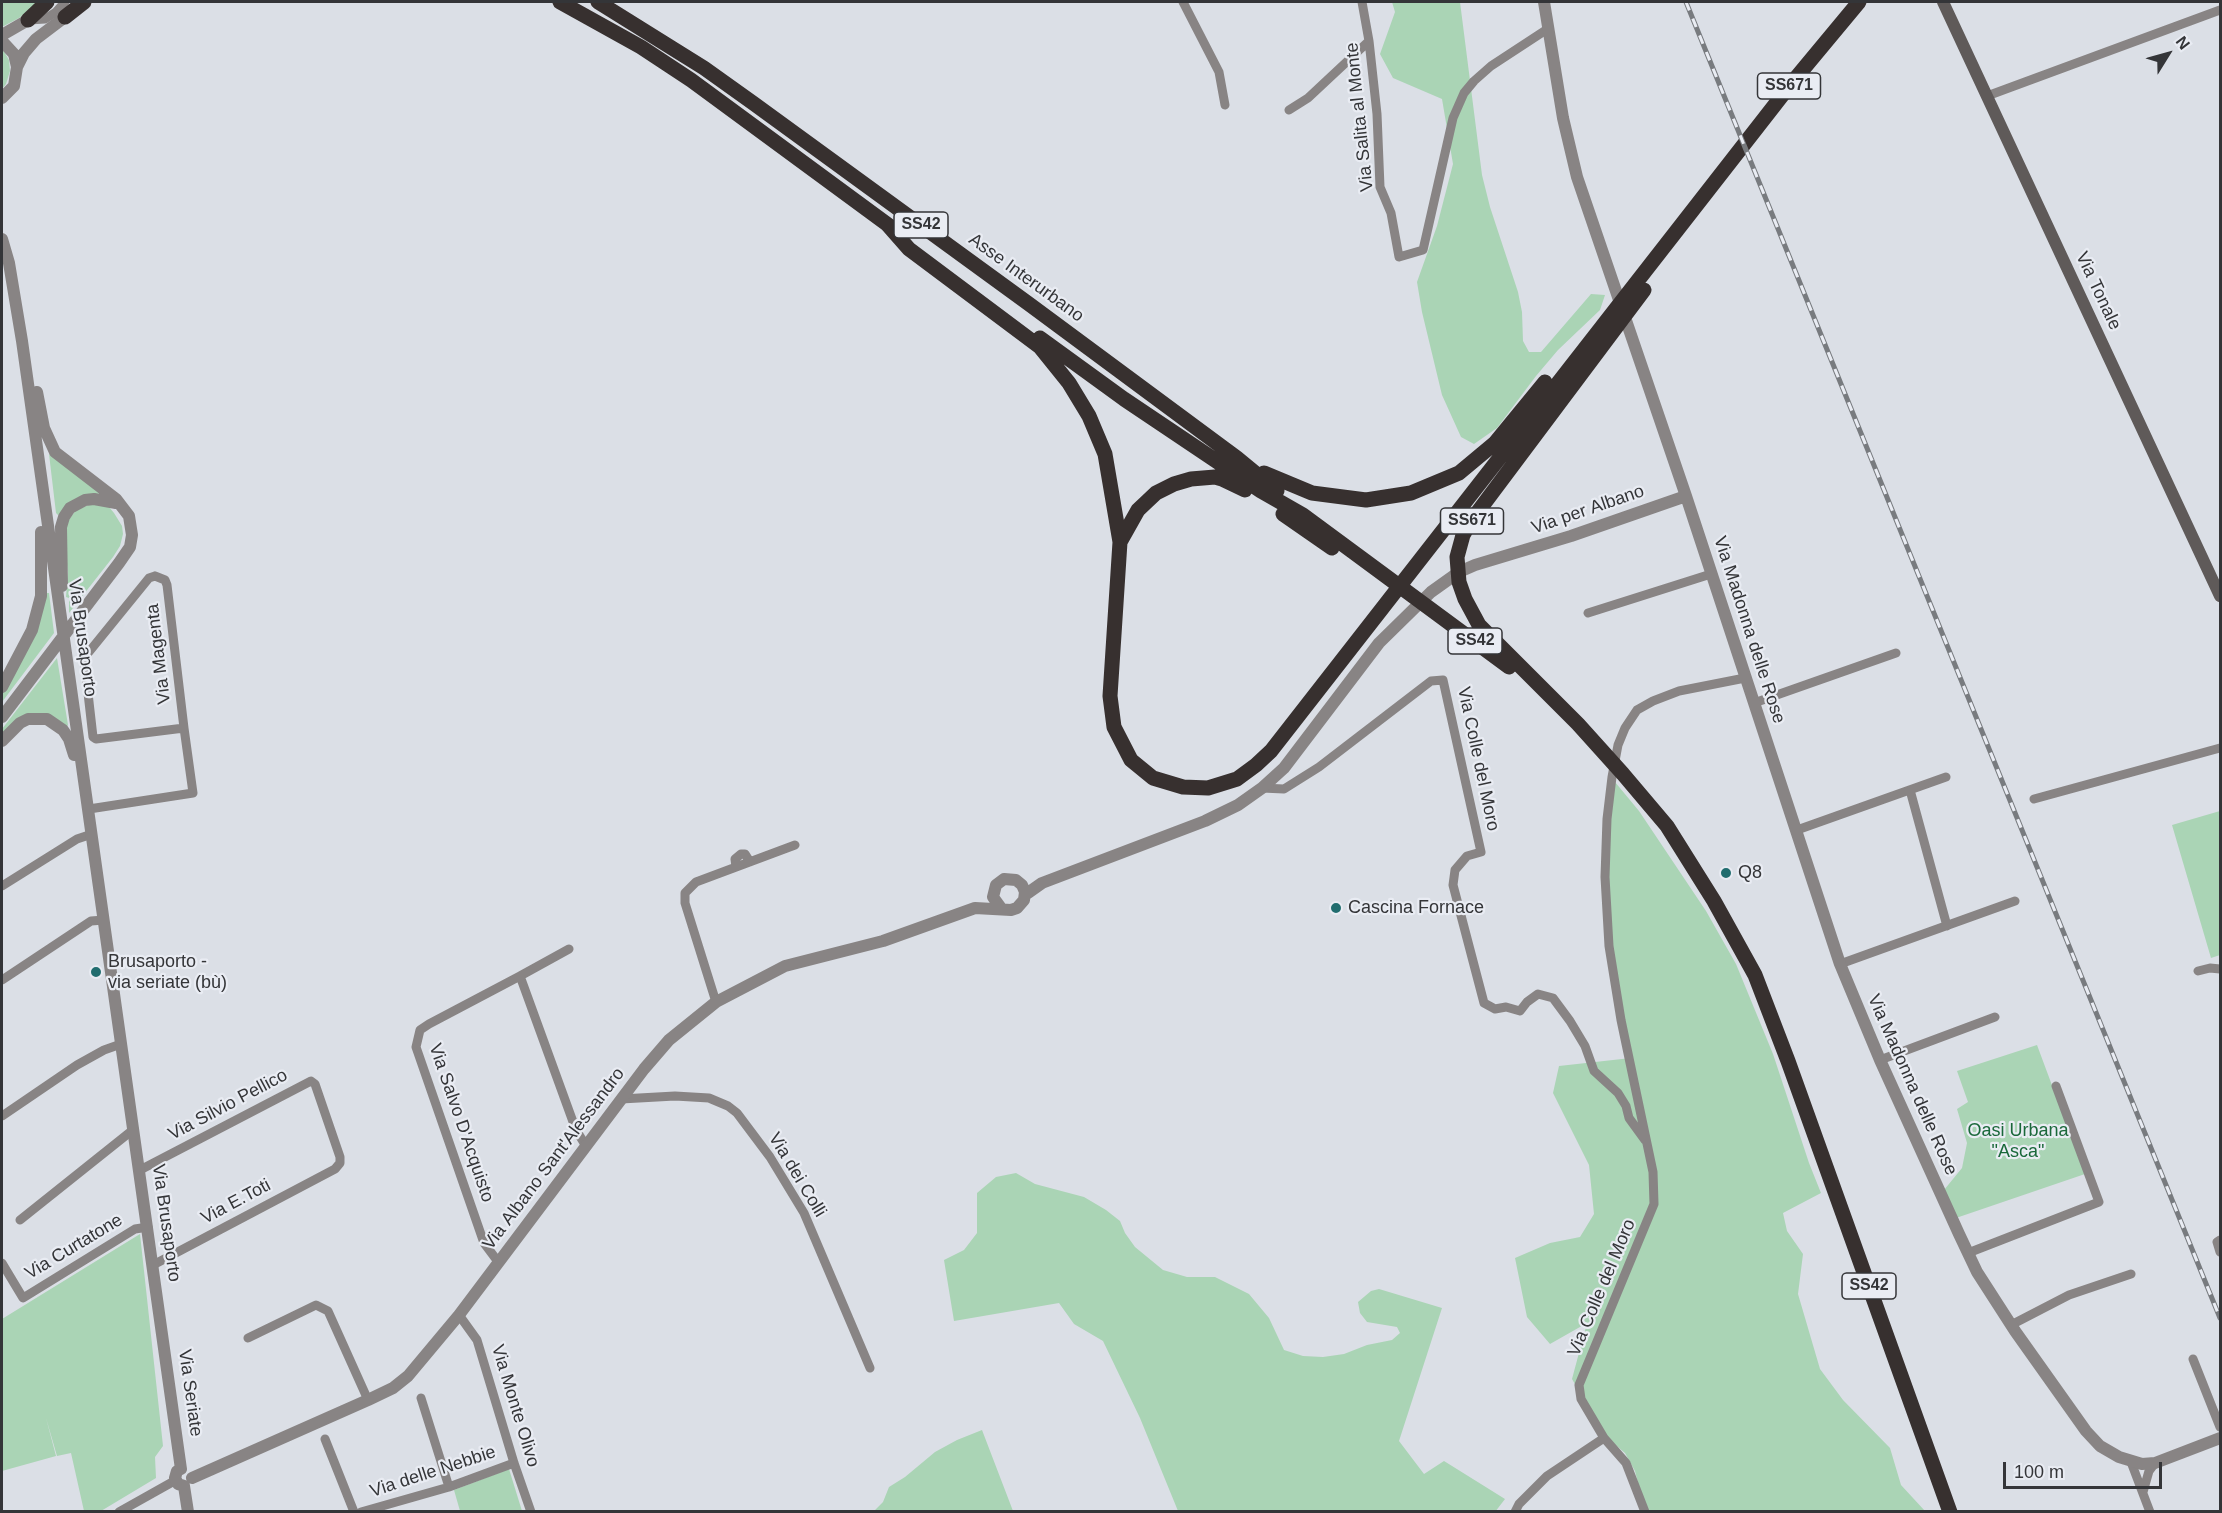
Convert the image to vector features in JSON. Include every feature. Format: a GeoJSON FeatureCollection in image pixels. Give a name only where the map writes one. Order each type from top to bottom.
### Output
{"type":"FeatureCollection","features":[{"type":"Feature","properties":{"kind":"highway"},"geometry":{"type":"LineString","coordinates":[[28,20],[47,2]]}},
{"type":"Feature","properties":{"kind":"highway"},"geometry":{"type":"LineString","coordinates":[[65,9],[84,2]]}},
{"type":"Feature","properties":{"kind":"highway","name":"SS42"},"geometry":{"type":"LineString","coordinates":[[560,2],[641,47],[691,80],[1124,399],[1260,490],[1304,515],[1369,562],[1504,663],[1578,724],[1667,826],[1714,901],[1755,975],[1950,1512]]}},
{"type":"Feature","properties":{"kind":"highway","name":"Asse Interurbano"},"geometry":{"type":"LineString","coordinates":[[598,2],[654,35],[734,89],[1237,458],[1304,515]]}},
{"type":"Feature","properties":{"kind":"highway","name":"SS671"},"geometry":{"type":"LineString","coordinates":[[887,224],[909,249],[1040,347],[1069,383],[1089,416],[1106,454],[1120,542],[1110,696],[1113,727],[1124,750],[1138,768],[1153,778],[1173,786],[1194,789],[1222,785],[1236,779],[1265,758],[1635,293],[1795,79],[1859,2]]}},
{"type":"Feature","properties":{"kind":"highway"},"geometry":{"type":"LineString","coordinates":[[1237,458],[1275,479],[1312,494],[1366,500],[1411,494],[1459,473],[1495,444],[1580,341],[1595,326],[1615,317]]}},
{"type":"Feature","properties":{"kind":"highway","name":"SS671"},"geometry":{"type":"LineString","coordinates":[[1578,724],[1479,625],[1464,599],[1458,575],[1457,557],[1463,535],[1472,521],[1615,317]]}},
{"type":"Feature","properties":{"kind":"highway"},"geometry":{"type":"LineString","coordinates":[[1120,542],[1138,510],[1156,493],[1183,481],[1215,477],[1258,496],[1350,561],[1369,562]]}},
{"type":"Feature","properties":{"kind":"main road","name":"Via Tonale"},"geometry":{"type":"LineString","coordinates":[[1944,2],[2220,596]]}},
{"type":"Feature","properties":{"kind":"street"},"geometry":{"type":"LineString","coordinates":[[2,98],[14,86],[17,66],[24,53],[74,2]]}},
{"type":"Feature","properties":{"kind":"street"},"geometry":{"type":"LineString","coordinates":[[1183,2],[1219,72],[1225,105]]}},
{"type":"Feature","properties":{"kind":"street","name":"Via Salita al Monte"},"geometry":{"type":"LineString","coordinates":[[1362,2],[1377,114],[1380,187],[1390,213],[1400,257],[1423,250],[1453,118],[1464,93],[1491,66],[1549,28]]}},
{"type":"Feature","properties":{"kind":"street","name":"Via Madonna delle Rose"},"geometry":{"type":"LineString","coordinates":[[1544,2],[1563,118],[1577,177],[1686,496],[1840,964],[1880,1060],[1977,1272],[2011,1325],[2086,1431],[2100,1446],[2131,1462]]}},
{"type":"Feature","properties":{"kind":"street"},"geometry":{"type":"LineString","coordinates":[[2,35],[28,20],[45,19],[65,9]]}},
{"type":"Feature","properties":{"kind":"street"},"geometry":{"type":"LineString","coordinates":[[1988,96],[2220,10]]}},
{"type":"Feature","properties":{"kind":"street"},"geometry":{"type":"LineString","coordinates":[[2,41],[14,54],[17,66]]}},
{"type":"Feature","properties":{"kind":"street"},"geometry":{"type":"LineString","coordinates":[[1289,110],[1308,98],[1369,41]]}},
{"type":"Feature","properties":{"kind":"street","name":"Via Brusaporto"},"geometry":{"type":"LineString","coordinates":[[2,239],[9,263],[22,341],[161,1322]]}},
{"type":"Feature","properties":{"kind":"street"},"geometry":{"type":"LineString","coordinates":[[2,717],[130,547],[132,535],[132,524],[125,509],[116,499],[55,452],[44,428],[33,372],[22,341]]}},
{"type":"Feature","properties":{"kind":"street"},"geometry":{"type":"LineString","coordinates":[[2,687],[32,630],[41,596],[42,546],[35,479],[36,442]]}},
{"type":"Feature","properties":{"kind":"street","name":"Via per Albano"},"geometry":{"type":"LineString","coordinates":[[1262,788],[1284,768],[1379,643],[1443,582],[1475,565],[1571,536],[1686,496]]}},
{"type":"Feature","properties":{"kind":"street"},"geometry":{"type":"LineString","coordinates":[[60,614],[63,575],[61,526],[64,517],[70,508],[94,499],[115,502],[125,509]]}},
{"type":"Feature","properties":{"kind":"street"},"geometry":{"type":"LineString","coordinates":[[1588,613],[1711,574]]}},
{"type":"Feature","properties":{"kind":"street","name":"Via Magenta"},"geometry":{"type":"LineString","coordinates":[[88,803],[193,794],[167,585],[165,580],[155,576],[149,578],[84,657],[93,736],[102,739],[184,728]]}},
{"type":"Feature","properties":{"kind":"street"},"geometry":{"type":"LineString","coordinates":[[1754,703],[1896,653]]}},
{"type":"Feature","properties":{"kind":"street","name":"Via Colle del Moro"},"geometry":{"type":"LineString","coordinates":[[1645,1512],[1626,1463],[1604,1438],[1581,1399],[1579,1385],[1654,1204],[1653,1172],[1621,1020],[1609,946],[1605,878],[1611,777],[1618,745],[1625,728],[1637,711],[1653,701],[1679,692],[1745,678]]}},
{"type":"Feature","properties":{"kind":"street","name":"Via Colle del Moro"},"geometry":{"type":"LineString","coordinates":[[1262,788],[1284,789],[1319,767],[1431,681],[1443,680],[1481,852],[1467,856],[1455,870],[1453,885],[1484,1003],[1495,1009],[1506,1007],[1520,1011],[1538,994],[1552,998],[1570,1021],[1585,1046],[1594,1071],[1618,1093],[1626,1106],[1629,1118],[1648,1145]]}},
{"type":"Feature","properties":{"kind":"street"},"geometry":{"type":"LineString","coordinates":[[2,741],[20,723],[28,719],[38,718],[54,723],[69,739],[88,803]]}},
{"type":"Feature","properties":{"kind":"street"},"geometry":{"type":"LineString","coordinates":[[2034,799],[2220,748]]}},
{"type":"Feature","properties":{"kind":"street"},"geometry":{"type":"LineString","coordinates":[[1797,830],[1946,777]]}},
{"type":"Feature","properties":{"kind":"street"},"geometry":{"type":"LineString","coordinates":[[1025,895],[1042,883],[1205,821],[1238,805],[1262,788]]}},
{"type":"Feature","properties":{"kind":"street"},"geometry":{"type":"LineString","coordinates":[[1910,790],[1947,926]]}},
{"type":"Feature","properties":{"kind":"street"},"geometry":{"type":"LineString","coordinates":[[2,886],[77,839],[92,834]]}},
{"type":"Feature","properties":{"kind":"street"},"geometry":{"type":"LineString","coordinates":[[716,1002],[685,903],[685,893],[696,882],[795,845]]}},
{"type":"Feature","properties":{"kind":"street"},"geometry":{"type":"LineString","coordinates":[[1018,881],[1024,890],[1024,900],[1017,908],[1006,910],[1001,908],[994,900],[994,890],[999,881],[1014,879],[1042,883]]}},
{"type":"Feature","properties":{"kind":"street","name":"Via Albano Sant'Alessandro"},"geometry":{"type":"LineString","coordinates":[[975,908],[994,890]]}},
{"type":"Feature","properties":{"kind":"street"},"geometry":{"type":"LineString","coordinates":[[1840,964],[2015,900]]}},
{"type":"Feature","properties":{"kind":"street","name":"Via Albano Sant'Alessandro"},"geometry":{"type":"LineString","coordinates":[[183,1478],[368,1400],[393,1388],[408,1376],[459,1315],[621,1099],[669,1040],[716,1002],[785,966],[883,941],[975,908],[1001,908]]}},
{"type":"Feature","properties":{"kind":"street"},"geometry":{"type":"LineString","coordinates":[[2,980],[91,921],[104,920]]}},
{"type":"Feature","properties":{"kind":"street","name":"Via Salvo D'Acquisto"},"geometry":{"type":"LineString","coordinates":[[499,1263],[484,1243],[416,1047],[420,1030],[429,1024],[569,949]]}},
{"type":"Feature","properties":{"kind":"street"},"geometry":{"type":"LineString","coordinates":[[2198,971],[2210,968],[2220,969]]}},
{"type":"Feature","properties":{"kind":"street"},"geometry":{"type":"LineString","coordinates":[[520,976],[576,1130],[586,1146]]}},
{"type":"Feature","properties":{"kind":"street"},"geometry":{"type":"LineString","coordinates":[[1880,1060],[1995,1017]]}},
{"type":"Feature","properties":{"kind":"street"},"geometry":{"type":"LineString","coordinates":[[2,1116],[77,1065],[104,1050],[121,1044]]}},
{"type":"Feature","properties":{"kind":"street","name":"Via Silvio Pellico"},"geometry":{"type":"LineString","coordinates":[[140,1170],[310,1081],[315,1084],[339,1157],[340,1163],[335,1169]]}},
{"type":"Feature","properties":{"kind":"street"},"geometry":{"type":"LineString","coordinates":[[1968,1253],[2099,1202],[2056,1086]]}},
{"type":"Feature","properties":{"kind":"street","name":"Via dei Colli"},"geometry":{"type":"LineString","coordinates":[[621,1099],[675,1096],[709,1098],[728,1106],[737,1113],[770,1157],[804,1213],[870,1368]]}},
{"type":"Feature","properties":{"kind":"street"},"geometry":{"type":"LineString","coordinates":[[20,1220],[134,1129]]}},
{"type":"Feature","properties":{"kind":"street","name":"Via E.Toti"},"geometry":{"type":"LineString","coordinates":[[153,1265],[335,1169]]}},
{"type":"Feature","properties":{"kind":"street","name":"Via Curtatone"},"geometry":{"type":"LineString","coordinates":[[2,1263],[22,1298],[135,1229],[148,1227]]}},
{"type":"Feature","properties":{"kind":"street"},"geometry":{"type":"LineString","coordinates":[[2220,1240],[2217,1242],[2220,1252]]}},
{"type":"Feature","properties":{"kind":"street"},"geometry":{"type":"LineString","coordinates":[[2011,1325],[2069,1295],[2131,1274]]}},
{"type":"Feature","properties":{"kind":"street"},"geometry":{"type":"LineString","coordinates":[[248,1338],[316,1305],[328,1311],[368,1400]]}},
{"type":"Feature","properties":{"kind":"street","name":"Via Monte Olivo"},"geometry":{"type":"LineString","coordinates":[[459,1315],[477,1340],[531,1512]]}},
{"type":"Feature","properties":{"kind":"street","name":"Via Seriate"},"geometry":{"type":"LineString","coordinates":[[161,1322],[188,1512]]}},
{"type":"Feature","properties":{"kind":"street"},"geometry":{"type":"LineString","coordinates":[[2193,1359],[2220,1427]]}},
{"type":"Feature","properties":{"kind":"street"},"geometry":{"type":"LineString","coordinates":[[421,1398],[448,1487]]}},
{"type":"Feature","properties":{"kind":"street"},"geometry":{"type":"LineString","coordinates":[[1515,1512],[1519,1504],[1547,1476],[1604,1438]]}},
{"type":"Feature","properties":{"kind":"street"},"geometry":{"type":"LineString","coordinates":[[2131,1462],[2142,1464],[2155,1462],[2220,1438]]}},
{"type":"Feature","properties":{"kind":"street","name":"Via delle Nebbie"},"geometry":{"type":"LineString","coordinates":[[325,1439],[354,1512]]}},
{"type":"Feature","properties":{"kind":"street"},"geometry":{"type":"LineString","coordinates":[[2131,1462],[2150,1512]]}},
{"type":"Feature","properties":{"kind":"street"},"geometry":{"type":"LineString","coordinates":[[2143,1492],[2149,1471],[2155,1462]]}},
{"type":"Feature","properties":{"kind":"street","name":"Via delle Nebbie"},"geometry":{"type":"LineString","coordinates":[[362,1512],[448,1487],[514,1463]]}},
{"type":"Feature","properties":{"kind":"street"},"geometry":{"type":"LineString","coordinates":[[119,1512],[183,1478]]}},
{"type":"Feature","properties":{"kind":"green space"},"geometry":{"type":"Polygon","coordinates":[[[2,2],[38,2],[19,18],[2,27],[2,2]]]}},
{"type":"Feature","properties":{"kind":"green space"},"geometry":{"type":"Polygon","coordinates":[[[1392,2],[1460,2],[1482,175],[1518,292],[1522,312],[1523,341],[1529,352],[1541,352],[1591,294],[1605,295],[1600,310],[1558,350],[1497,428],[1474,444],[1461,437],[1442,395],[1417,282],[1437,226],[1453,164],[1442,99],[1393,78],[1380,54],[1395,12],[1392,2]]]}},
{"type":"Feature","properties":{"kind":"green space"},"geometry":{"type":"Polygon","coordinates":[[[2,48],[9,60],[10,71],[2,89],[2,48]]]}},
{"type":"Feature","properties":{"kind":"green space"},"geometry":{"type":"Polygon","coordinates":[[[49,454],[54,457],[100,493],[58,515],[49,454]]]}},
{"type":"Feature","properties":{"kind":"green space"},"geometry":{"type":"Polygon","coordinates":[[[94,503],[109,507],[122,526],[123,534],[120,546],[113,557],[69,613],[69,598],[66,597],[68,573],[64,540],[67,522],[76,510],[94,503]]]}},
{"type":"Feature","properties":{"kind":"green space"},"geometry":{"type":"Polygon","coordinates":[[[46,593],[49,593],[54,633],[2,702],[2,691],[46,593]]]}},
{"type":"Feature","properties":{"kind":"green space"},"geometry":{"type":"Polygon","coordinates":[[[57,658],[68,725],[65,729],[45,715],[2,736],[2,729],[57,658]]]}},
{"type":"Feature","properties":{"kind":"green space"},"geometry":{"type":"Polygon","coordinates":[[[1615,782],[1639,811],[1706,911],[1736,964],[1773,1054],[1821,1193],[1783,1213],[1787,1231],[1803,1254],[1798,1294],[1820,1369],[1843,1400],[1890,1448],[1901,1485],[1925,1511],[1645,1511],[1635,1471],[1625,1453],[1604,1435],[1572,1379],[1587,1323],[1550,1344],[1527,1317],[1515,1258],[1550,1243],[1580,1237],[1594,1214],[1589,1165],[1553,1093],[1559,1066],[1631,1058],[1618,995],[1608,897],[1609,837],[1615,782]]]}},
{"type":"Feature","properties":{"kind":"green space"},"geometry":{"type":"Polygon","coordinates":[[[2220,811],[2220,955],[2211,958],[2172,825],[2220,811]]]}},
{"type":"Feature","properties":{"kind":"green space","name":"Oasi Urbana \"Asca\""},"geometry":{"type":"Polygon","coordinates":[[[2037,1045],[2085,1174],[1956,1218],[1944,1190],[1962,1168],[1967,1143],[1957,1109],[1968,1102],[1957,1071],[2037,1045]]]}},
{"type":"Feature","properties":{"kind":"green space"},"geometry":{"type":"Polygon","coordinates":[[[1016,1173],[1035,1184],[1084,1197],[1106,1210],[1120,1221],[1135,1247],[1163,1270],[1187,1277],[1215,1277],[1249,1294],[1269,1318],[1284,1350],[1303,1356],[1323,1357],[1344,1354],[1367,1345],[1392,1340],[1400,1333],[1397,1327],[1367,1322],[1360,1313],[1358,1302],[1371,1291],[1379,1289],[1442,1308],[1399,1441],[1424,1474],[1444,1461],[1505,1499],[1495,1512],[1178,1511],[1140,1418],[1103,1341],[1074,1324],[1059,1303],[954,1321],[944,1260],[964,1250],[977,1233],[977,1193],[996,1177],[1016,1173]]]}},
{"type":"Feature","properties":{"kind":"green space"},"geometry":{"type":"Polygon","coordinates":[[[140,1234],[163,1446],[155,1457],[156,1478],[101,1511],[84,1511],[71,1453],[57,1456],[46,1418],[56,1456],[2,1471],[2,1319],[140,1234]]]}},
{"type":"Feature","properties":{"kind":"green space"},"geometry":{"type":"Polygon","coordinates":[[[982,1430],[1013,1511],[874,1511],[883,1502],[889,1487],[935,1452],[982,1430]]]}},
{"type":"Feature","properties":{"kind":"green space"},"geometry":{"type":"Polygon","coordinates":[[[509,1469],[522,1511],[460,1511],[454,1490],[509,1469]]]}},
{"type":"Feature","properties":{"kind":"railway"},"geometry":{"type":"LineString","coordinates":[[1686,2],[2220,1318]]}},
{"type":"Feature","properties":{"kind":"place","name":"Q8"},"geometry":{"type":"Point","coordinates":[1726,873]}},
{"type":"Feature","properties":{"kind":"place","name":"Cascina Fornace"},"geometry":{"type":"Point","coordinates":[1336,908]}},
{"type":"Feature","properties":{"kind":"place","name":"Brusaporto - via seriate (bù)"},"geometry":{"type":"Point","coordinates":[96,972]}}]}
